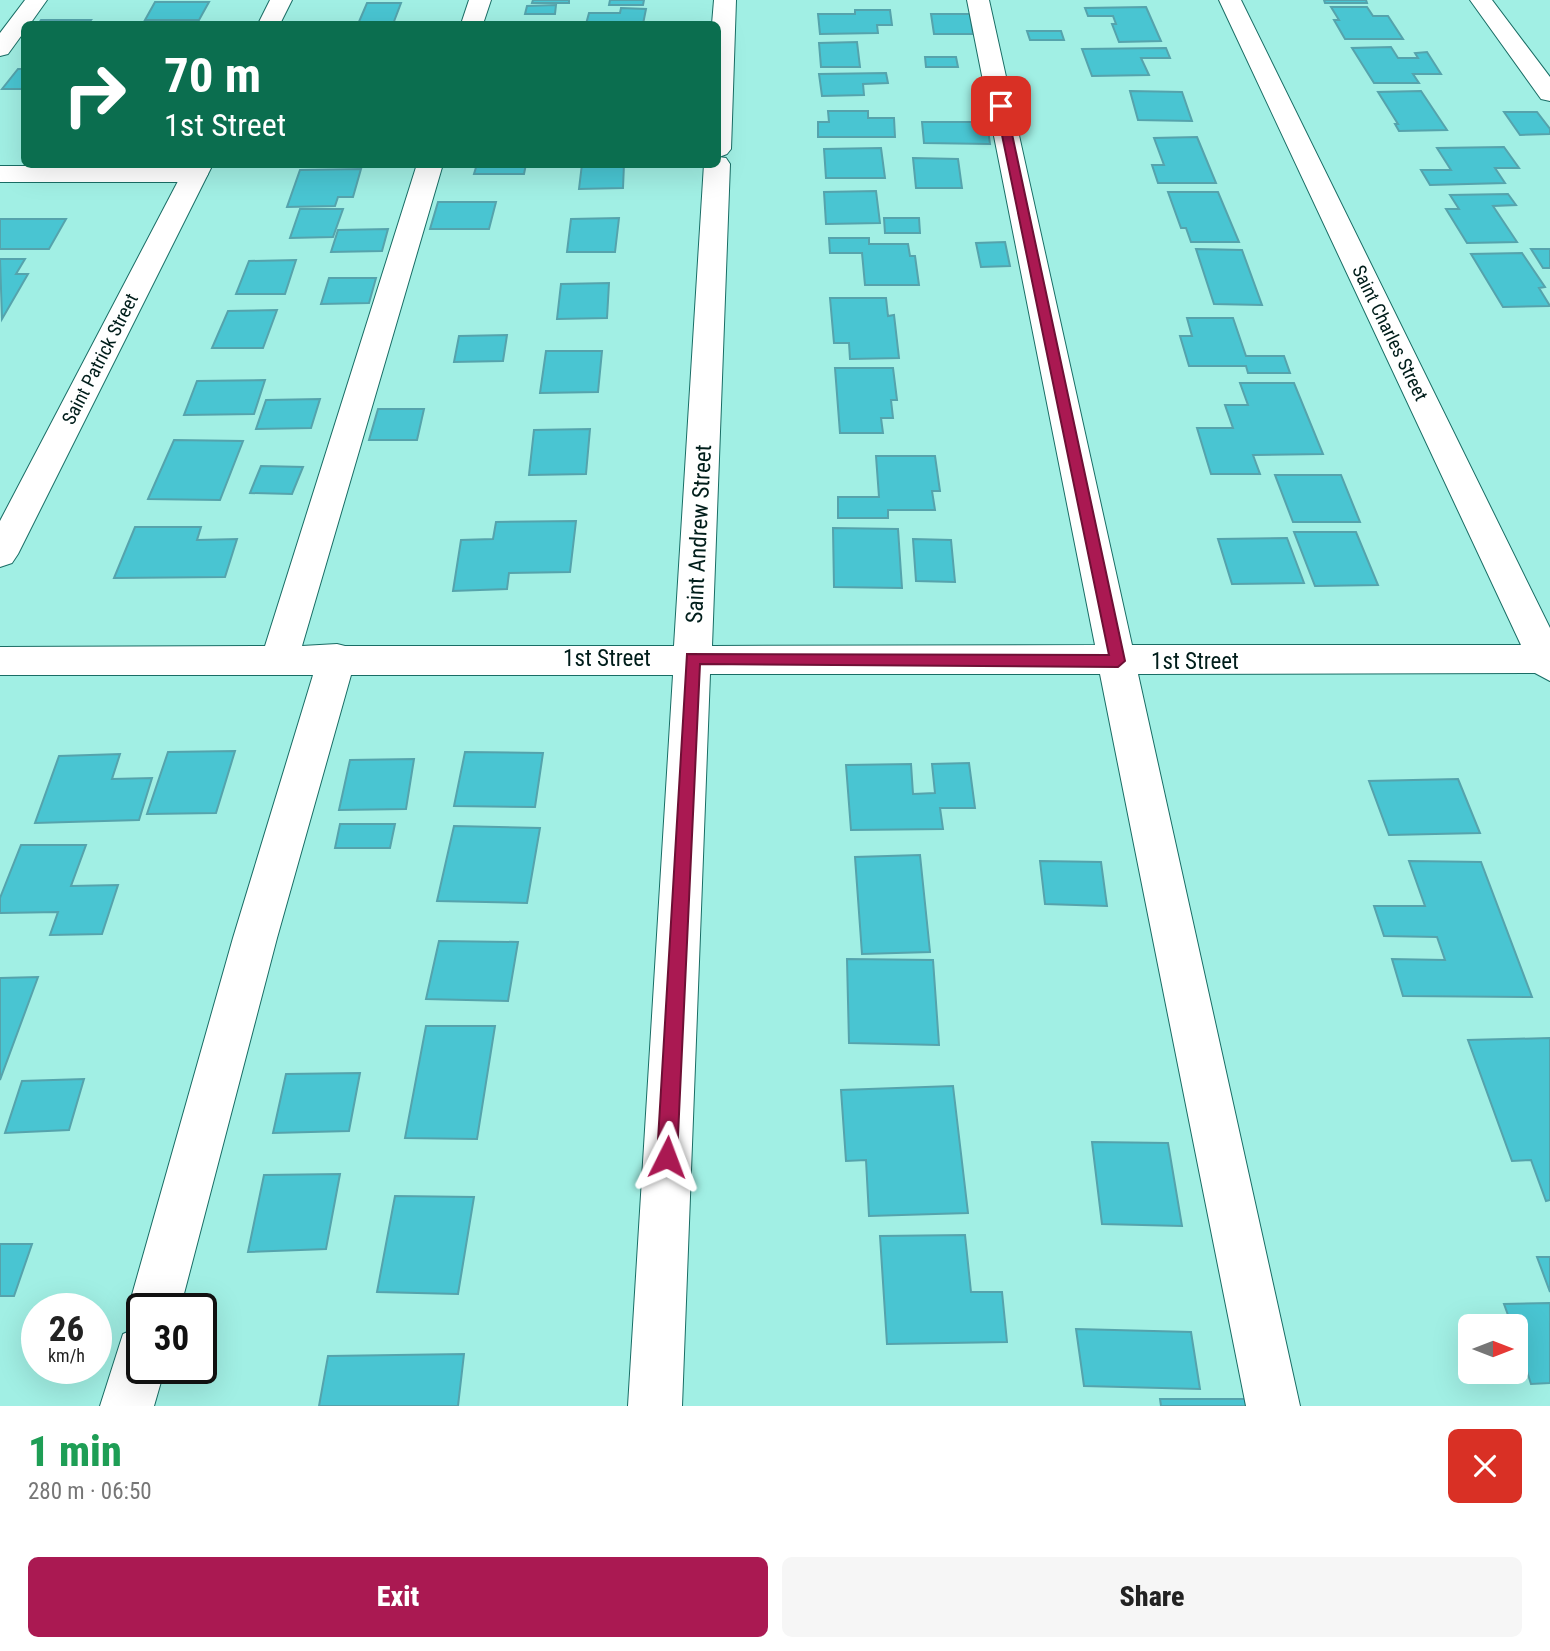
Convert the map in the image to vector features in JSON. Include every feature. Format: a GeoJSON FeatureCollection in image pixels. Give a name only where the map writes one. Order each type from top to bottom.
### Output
{"type":"FeatureCollection","features":[{"type":"Feature","properties":{"kind":"street"},"geometry":{"type":"LineString","coordinates":[[21,21],[37,0]]}},
{"type":"Feature","properties":{"kind":"street"},"geometry":{"type":"LineString","coordinates":[[270,21],[281,0]]}},
{"type":"Feature","properties":{"kind":"street"},"geometry":{"type":"LineString","coordinates":[[473,21],[480,0]]}},
{"type":"Feature","properties":{"kind":"street"},"geometry":{"type":"LineString","coordinates":[[721,85],[725,0]]}},
{"type":"Feature","properties":{"kind":"street"},"geometry":{"type":"LineString","coordinates":[[978,0],[1273,1406]]}},
{"type":"Feature","properties":{"kind":"street","name":"Saint Charles Street"},"geometry":{"type":"LineString","coordinates":[[1230,0],[1549,661]]}},
{"type":"Feature","properties":{"kind":"street"},"geometry":{"type":"LineString","coordinates":[[1481,0],[1550,94]]}},
{"type":"Feature","properties":{"kind":"street"},"geometry":{"type":"LineString","coordinates":[[0,49],[21,21]]}},
{"type":"Feature","properties":{"kind":"street"},"geometry":{"type":"LineString","coordinates":[[279,659],[429,168]]}},
{"type":"Feature","properties":{"kind":"street","name":"Saint Andrew Street"},"geometry":{"type":"LineString","coordinates":[[655,1406],[717,168]]}},
{"type":"Feature","properties":{"kind":"street"},"geometry":{"type":"LineString","coordinates":[[0,174],[197,169]]}},
{"type":"Feature","properties":{"kind":"street","name":"Saint Patrick Street"},"geometry":{"type":"LineString","coordinates":[[0,554],[197,169]]}},
{"type":"Feature","properties":{"kind":"street"},"geometry":{"type":"LineString","coordinates":[[158,1293],[256,938],[337,658]]}},
{"type":"Feature","properties":{"kind":"street","name":"1st Street"},"geometry":{"type":"LineString","coordinates":[[0,660],[693,658],[1549,661]]}},
{"type":"Feature","properties":{"kind":"street"},"geometry":{"type":"LineString","coordinates":[[127,1406],[133,1384]]}},
{"type":"Feature","properties":{"kind":"building"},"geometry":{"type":"Polygon","coordinates":[[[533,0],[569,0],[569,3],[532,3],[533,0]]]}},
{"type":"Feature","properties":{"kind":"building"},"geometry":{"type":"Polygon","coordinates":[[[610,0],[644,0],[643,5],[609,5],[610,0]]]}},
{"type":"Feature","properties":{"kind":"building"},"geometry":{"type":"Polygon","coordinates":[[[1324,0],[1366,0],[1367,3],[1325,3],[1324,0]]]}},
{"type":"Feature","properties":{"kind":"building"},"geometry":{"type":"Polygon","coordinates":[[[155,2],[209,2],[199,20],[145,20],[155,2]]]}},
{"type":"Feature","properties":{"kind":"building"},"geometry":{"type":"Polygon","coordinates":[[[367,3],[401,3],[394,21],[359,21],[367,3]]]}},
{"type":"Feature","properties":{"kind":"building"},"geometry":{"type":"Polygon","coordinates":[[[556,5],[555,14],[525,14],[527,6],[556,5]]]}},
{"type":"Feature","properties":{"kind":"building"},"geometry":{"type":"Polygon","coordinates":[[[1146,7],[1161,41],[1119,42],[1112,24],[1116,24],[1113,16],[1088,16],[1085,8],[1146,7]]]}},
{"type":"Feature","properties":{"kind":"building"},"geometry":{"type":"Polygon","coordinates":[[[1331,7],[1367,7],[1373,16],[1388,16],[1403,39],[1345,39],[1334,20],[1339,20],[1331,7]]]}},
{"type":"Feature","properties":{"kind":"building"},"geometry":{"type":"Polygon","coordinates":[[[621,8],[646,9],[644,21],[587,21],[589,13],[620,13],[621,8]]]}},
{"type":"Feature","properties":{"kind":"building"},"geometry":{"type":"Polygon","coordinates":[[[855,10],[890,10],[892,25],[877,25],[878,33],[820,34],[818,14],[855,14],[855,10]]]}},
{"type":"Feature","properties":{"kind":"building"},"geometry":{"type":"Polygon","coordinates":[[[931,14],[970,14],[973,34],[934,34],[931,14]]]}},
{"type":"Feature","properties":{"kind":"building"},"geometry":{"type":"Polygon","coordinates":[[[41,20],[91,20],[90,21],[41,20]]]}},
{"type":"Feature","properties":{"kind":"building"},"geometry":{"type":"Polygon","coordinates":[[[1027,31],[1061,31],[1064,40],[1030,40],[1027,31]]]}},
{"type":"Feature","properties":{"kind":"building"},"geometry":{"type":"Polygon","coordinates":[[[857,42],[860,67],[821,67],[819,43],[857,42]]]}},
{"type":"Feature","properties":{"kind":"building"},"geometry":{"type":"Polygon","coordinates":[[[1391,47],[1398,58],[1418,58],[1415,53],[1427,52],[1441,74],[1413,74],[1419,83],[1374,83],[1352,48],[1391,47]]]}},
{"type":"Feature","properties":{"kind":"building"},"geometry":{"type":"Polygon","coordinates":[[[1166,48],[1170,58],[1141,58],[1149,75],[1092,76],[1082,49],[1166,48]]]}},
{"type":"Feature","properties":{"kind":"building"},"geometry":{"type":"Polygon","coordinates":[[[925,57],[956,57],[958,67],[926,67],[925,57]]]}},
{"type":"Feature","properties":{"kind":"building"},"geometry":{"type":"Polygon","coordinates":[[[18,69],[21,69],[21,89],[2,89],[18,69]]]}},
{"type":"Feature","properties":{"kind":"building"},"geometry":{"type":"Polygon","coordinates":[[[886,73],[888,83],[863,84],[864,95],[822,96],[819,74],[886,73]]]}},
{"type":"Feature","properties":{"kind":"building"},"geometry":{"type":"Polygon","coordinates":[[[1130,91],[1182,92],[1192,121],[1138,120],[1130,91]]]}},
{"type":"Feature","properties":{"kind":"building"},"geometry":{"type":"Polygon","coordinates":[[[1421,91],[1447,130],[1399,131],[1395,124],[1398,124],[1378,92],[1421,91]]]}},
{"type":"Feature","properties":{"kind":"building"},"geometry":{"type":"Polygon","coordinates":[[[828,111],[868,111],[868,118],[894,118],[895,137],[818,137],[818,122],[829,122],[828,111]]]}},
{"type":"Feature","properties":{"kind":"building"},"geometry":{"type":"Polygon","coordinates":[[[1504,112],[1537,112],[1550,129],[1550,134],[1520,135],[1504,112]]]}},
{"type":"Feature","properties":{"kind":"building"},"geometry":{"type":"Polygon","coordinates":[[[922,122],[987,122],[990,144],[924,143],[922,122]]]}},
{"type":"Feature","properties":{"kind":"building"},"geometry":{"type":"Polygon","coordinates":[[[1197,137],[1216,183],[1158,183],[1152,165],[1164,165],[1154,138],[1197,137]]]}},
{"type":"Feature","properties":{"kind":"building"},"geometry":{"type":"Polygon","coordinates":[[[1504,147],[1519,168],[1495,168],[1505,183],[1430,185],[1421,170],[1451,170],[1437,148],[1504,147]]]}},
{"type":"Feature","properties":{"kind":"building"},"geometry":{"type":"Polygon","coordinates":[[[881,148],[885,178],[826,178],[824,149],[881,148]]]}},
{"type":"Feature","properties":{"kind":"building"},"geometry":{"type":"Polygon","coordinates":[[[913,158],[958,159],[962,188],[916,188],[913,158]]]}},
{"type":"Feature","properties":{"kind":"building"},"geometry":{"type":"Polygon","coordinates":[[[476,168],[525,168],[524,174],[474,174],[476,168]]]}},
{"type":"Feature","properties":{"kind":"building"},"geometry":{"type":"Polygon","coordinates":[[[582,168],[624,168],[623,188],[579,189],[582,168]]]}},
{"type":"Feature","properties":{"kind":"building"},"geometry":{"type":"Polygon","coordinates":[[[361,169],[353,197],[338,197],[335,206],[287,207],[300,170],[361,169]]]}},
{"type":"Feature","properties":{"kind":"building"},"geometry":{"type":"Polygon","coordinates":[[[876,191],[880,223],[826,224],[824,192],[876,191]]]}},
{"type":"Feature","properties":{"kind":"building"},"geometry":{"type":"Polygon","coordinates":[[[1168,192],[1218,192],[1239,242],[1191,242],[1186,228],[1181,228],[1168,192]]]}},
{"type":"Feature","properties":{"kind":"building"},"geometry":{"type":"Polygon","coordinates":[[[1508,194],[1516,205],[1493,206],[1517,242],[1467,243],[1446,209],[1459,209],[1450,195],[1508,194]]]}},
{"type":"Feature","properties":{"kind":"building"},"geometry":{"type":"Polygon","coordinates":[[[438,202],[496,202],[489,229],[430,229],[438,202]]]}},
{"type":"Feature","properties":{"kind":"building"},"geometry":{"type":"Polygon","coordinates":[[[300,209],[343,209],[333,237],[290,238],[300,209]]]}},
{"type":"Feature","properties":{"kind":"building"},"geometry":{"type":"Polygon","coordinates":[[[619,218],[615,252],[567,252],[571,219],[619,218]]]}},
{"type":"Feature","properties":{"kind":"building"},"geometry":{"type":"Polygon","coordinates":[[[884,218],[919,218],[920,233],[885,233],[884,218]]]}},
{"type":"Feature","properties":{"kind":"building"},"geometry":{"type":"Polygon","coordinates":[[[0,219],[66,219],[49,249],[0,249],[0,219]]]}},
{"type":"Feature","properties":{"kind":"building"},"geometry":{"type":"Polygon","coordinates":[[[388,229],[382,251],[331,252],[338,230],[388,229]]]}},
{"type":"Feature","properties":{"kind":"building"},"geometry":{"type":"Polygon","coordinates":[[[829,238],[869,238],[869,244],[908,244],[910,256],[915,256],[919,285],[865,285],[862,253],[830,253],[829,238]]]}},
{"type":"Feature","properties":{"kind":"building"},"geometry":{"type":"Polygon","coordinates":[[[1005,242],[1010,266],[981,267],[976,243],[1005,242]]]}},
{"type":"Feature","properties":{"kind":"building"},"geometry":{"type":"Polygon","coordinates":[[[1196,249],[1242,250],[1262,305],[1214,304],[1196,249]]]}},
{"type":"Feature","properties":{"kind":"building"},"geometry":{"type":"Polygon","coordinates":[[[1531,249],[1550,249],[1550,268],[1543,268],[1531,249]]]}},
{"type":"Feature","properties":{"kind":"building"},"geometry":{"type":"Polygon","coordinates":[[[1522,253],[1545,287],[1539,288],[1550,306],[1503,307],[1471,254],[1522,253]]]}},
{"type":"Feature","properties":{"kind":"building"},"geometry":{"type":"Polygon","coordinates":[[[0,259],[25,259],[16,274],[28,274],[2,319],[0,259]]]}},
{"type":"Feature","properties":{"kind":"building"},"geometry":{"type":"Polygon","coordinates":[[[296,260],[285,294],[236,294],[249,261],[296,260]]]}},
{"type":"Feature","properties":{"kind":"building"},"geometry":{"type":"Polygon","coordinates":[[[329,278],[376,278],[369,303],[321,304],[329,278]]]}},
{"type":"Feature","properties":{"kind":"building"},"geometry":{"type":"Polygon","coordinates":[[[609,283],[607,318],[557,319],[561,284],[609,283]]]}},
{"type":"Feature","properties":{"kind":"building"},"geometry":{"type":"Polygon","coordinates":[[[830,298],[886,298],[888,316],[894,315],[899,358],[850,359],[849,343],[834,343],[830,298]]]}},
{"type":"Feature","properties":{"kind":"building"},"geometry":{"type":"Polygon","coordinates":[[[277,310],[263,348],[212,348],[228,311],[277,310]]]}},
{"type":"Feature","properties":{"kind":"building"},"geometry":{"type":"Polygon","coordinates":[[[1187,318],[1233,318],[1246,356],[1284,356],[1290,373],[1248,373],[1246,366],[1189,366],[1180,336],[1192,336],[1187,318]]]}},
{"type":"Feature","properties":{"kind":"building"},"geometry":{"type":"Polygon","coordinates":[[[507,335],[503,361],[454,362],[459,336],[507,335]]]}},
{"type":"Feature","properties":{"kind":"building"},"geometry":{"type":"Polygon","coordinates":[[[546,351],[602,351],[598,392],[540,393],[546,351]]]}},
{"type":"Feature","properties":{"kind":"building"},"geometry":{"type":"Polygon","coordinates":[[[835,368],[893,368],[897,400],[891,400],[893,418],[881,418],[883,433],[840,433],[835,368]]]}},
{"type":"Feature","properties":{"kind":"building"},"geometry":{"type":"Polygon","coordinates":[[[265,380],[254,414],[184,415],[197,381],[265,380]]]}},
{"type":"Feature","properties":{"kind":"building"},"geometry":{"type":"Polygon","coordinates":[[[1240,383],[1294,383],[1323,454],[1253,455],[1260,474],[1211,474],[1197,428],[1233,428],[1225,405],[1248,405],[1240,383]]]}},
{"type":"Feature","properties":{"kind":"building"},"geometry":{"type":"Polygon","coordinates":[[[320,399],[311,428],[256,429],[266,400],[320,399]]]}},
{"type":"Feature","properties":{"kind":"building"},"geometry":{"type":"Polygon","coordinates":[[[378,409],[424,409],[417,440],[369,440],[378,409]]]}},
{"type":"Feature","properties":{"kind":"building"},"geometry":{"type":"Polygon","coordinates":[[[590,429],[586,474],[529,475],[534,430],[590,429]]]}},
{"type":"Feature","properties":{"kind":"building"},"geometry":{"type":"Polygon","coordinates":[[[174,440],[243,441],[220,500],[148,499],[174,440]]]}},
{"type":"Feature","properties":{"kind":"building"},"geometry":{"type":"Polygon","coordinates":[[[876,456],[935,456],[940,491],[932,491],[935,510],[888,510],[888,518],[838,518],[838,497],[879,497],[876,456]]]}},
{"type":"Feature","properties":{"kind":"building"},"geometry":{"type":"Polygon","coordinates":[[[261,466],[303,467],[292,494],[250,493],[261,466]]]}},
{"type":"Feature","properties":{"kind":"building"},"geometry":{"type":"Polygon","coordinates":[[[1275,475],[1341,475],[1360,522],[1293,522],[1275,475]]]}},
{"type":"Feature","properties":{"kind":"building"},"geometry":{"type":"Polygon","coordinates":[[[576,521],[570,572],[509,573],[507,589],[453,591],[461,540],[493,539],[496,522],[576,521]]]}},
{"type":"Feature","properties":{"kind":"building"},"geometry":{"type":"Polygon","coordinates":[[[135,527],[201,527],[197,540],[237,539],[225,577],[114,578],[135,527]]]}},
{"type":"Feature","properties":{"kind":"building"},"geometry":{"type":"Polygon","coordinates":[[[833,528],[898,529],[902,588],[834,587],[833,528]]]}},
{"type":"Feature","properties":{"kind":"building"},"geometry":{"type":"Polygon","coordinates":[[[1294,532],[1356,532],[1378,585],[1315,586],[1294,532]]]}},
{"type":"Feature","properties":{"kind":"building"},"geometry":{"type":"Polygon","coordinates":[[[1287,538],[1304,583],[1232,584],[1218,539],[1287,538]]]}},
{"type":"Feature","properties":{"kind":"building"},"geometry":{"type":"Polygon","coordinates":[[[913,539],[951,540],[955,582],[916,581],[913,539]]]}},
{"type":"Feature","properties":{"kind":"building"},"geometry":{"type":"Polygon","coordinates":[[[235,751],[216,813],[147,814],[168,752],[235,751]]]}},
{"type":"Feature","properties":{"kind":"building"},"geometry":{"type":"Polygon","coordinates":[[[465,752],[543,753],[535,807],[454,806],[465,752]]]}},
{"type":"Feature","properties":{"kind":"building"},"geometry":{"type":"Polygon","coordinates":[[[120,754],[112,779],[152,778],[139,820],[35,823],[59,756],[120,754]]]}},
{"type":"Feature","properties":{"kind":"building"},"geometry":{"type":"Polygon","coordinates":[[[414,759],[406,809],[339,810],[350,760],[414,759]]]}},
{"type":"Feature","properties":{"kind":"building"},"geometry":{"type":"Polygon","coordinates":[[[969,763],[975,808],[940,808],[943,829],[851,830],[846,765],[911,764],[913,794],[935,793],[932,764],[969,763]]]}},
{"type":"Feature","properties":{"kind":"building"},"geometry":{"type":"Polygon","coordinates":[[[1458,779],[1480,833],[1389,835],[1369,781],[1458,779]]]}},
{"type":"Feature","properties":{"kind":"building"},"geometry":{"type":"Polygon","coordinates":[[[340,824],[395,824],[390,848],[335,848],[340,824]]]}},
{"type":"Feature","properties":{"kind":"building"},"geometry":{"type":"Polygon","coordinates":[[[454,826],[540,828],[527,903],[437,901],[454,826]]]}},
{"type":"Feature","properties":{"kind":"building"},"geometry":{"type":"Polygon","coordinates":[[[21,845],[86,845],[71,886],[118,885],[102,934],[50,935],[58,912],[0,913],[0,898],[21,845]]]}},
{"type":"Feature","properties":{"kind":"building"},"geometry":{"type":"Polygon","coordinates":[[[920,855],[930,952],[862,954],[855,857],[920,855]]]}},
{"type":"Feature","properties":{"kind":"building"},"geometry":{"type":"Polygon","coordinates":[[[1040,861],[1101,862],[1107,906],[1045,904],[1040,861]]]}},
{"type":"Feature","properties":{"kind":"building"},"geometry":{"type":"Polygon","coordinates":[[[1409,861],[1481,862],[1532,997],[1403,996],[1392,959],[1445,960],[1437,937],[1384,936],[1374,906],[1425,906],[1409,861]]]}},
{"type":"Feature","properties":{"kind":"building"},"geometry":{"type":"Polygon","coordinates":[[[439,941],[518,942],[508,1001],[426,999],[439,941]]]}},
{"type":"Feature","properties":{"kind":"building"},"geometry":{"type":"Polygon","coordinates":[[[847,959],[933,960],[939,1045],[849,1043],[847,959]]]}},
{"type":"Feature","properties":{"kind":"building"},"geometry":{"type":"Polygon","coordinates":[[[38,977],[0,1080],[0,978],[38,977]]]}},
{"type":"Feature","properties":{"kind":"building"},"geometry":{"type":"Polygon","coordinates":[[[426,1026],[495,1026],[477,1139],[405,1138],[426,1026]]]}},
{"type":"Feature","properties":{"kind":"building"},"geometry":{"type":"Polygon","coordinates":[[[1550,1038],[1550,1200],[1546,1201],[1531,1160],[1512,1161],[1468,1040],[1550,1038]]]}},
{"type":"Feature","properties":{"kind":"building"},"geometry":{"type":"Polygon","coordinates":[[[360,1073],[349,1131],[273,1133],[286,1074],[360,1073]]]}},
{"type":"Feature","properties":{"kind":"building"},"geometry":{"type":"Polygon","coordinates":[[[84,1079],[69,1130],[5,1133],[22,1081],[84,1079]]]}},
{"type":"Feature","properties":{"kind":"building"},"geometry":{"type":"Polygon","coordinates":[[[953,1086],[968,1213],[869,1216],[866,1160],[846,1161],[841,1090],[953,1086]]]}},
{"type":"Feature","properties":{"kind":"building"},"geometry":{"type":"Polygon","coordinates":[[[1092,1142],[1168,1143],[1182,1226],[1102,1224],[1092,1142]]]}},
{"type":"Feature","properties":{"kind":"building"},"geometry":{"type":"Polygon","coordinates":[[[340,1174],[326,1249],[248,1252],[264,1175],[340,1174]]]}},
{"type":"Feature","properties":{"kind":"building"},"geometry":{"type":"Polygon","coordinates":[[[395,1196],[474,1197],[458,1294],[377,1292],[395,1196]]]}},
{"type":"Feature","properties":{"kind":"building"},"geometry":{"type":"Polygon","coordinates":[[[965,1235],[971,1292],[1002,1292],[1007,1342],[887,1344],[880,1236],[965,1235]]]}},
{"type":"Feature","properties":{"kind":"building"},"geometry":{"type":"Polygon","coordinates":[[[0,1244],[32,1244],[14,1296],[0,1296],[0,1244]]]}},
{"type":"Feature","properties":{"kind":"building"},"geometry":{"type":"Polygon","coordinates":[[[1537,1257],[1550,1257],[1550,1292],[1537,1257]]]}},
{"type":"Feature","properties":{"kind":"building"},"geometry":{"type":"Polygon","coordinates":[[[1550,1303],[1550,1383],[1531,1384],[1528,1375],[1528,1314],[1508,1314],[1504,1304],[1550,1303]]]}},
{"type":"Feature","properties":{"kind":"building"},"geometry":{"type":"Polygon","coordinates":[[[1076,1329],[1191,1332],[1200,1389],[1084,1386],[1076,1329]]]}},
{"type":"Feature","properties":{"kind":"building"},"geometry":{"type":"Polygon","coordinates":[[[464,1354],[458,1406],[319,1406],[328,1356],[464,1354]]]}},
{"type":"Feature","properties":{"kind":"building"},"geometry":{"type":"Polygon","coordinates":[[[1160,1399],[1249,1399],[1251,1406],[1161,1406],[1160,1399]]]}},
{"type":"Feature","properties":{"kind":"route"},"geometry":{"type":"LineString","coordinates":[[667,1157],[693,658],[1118,661],[1001,106]]}}]}
